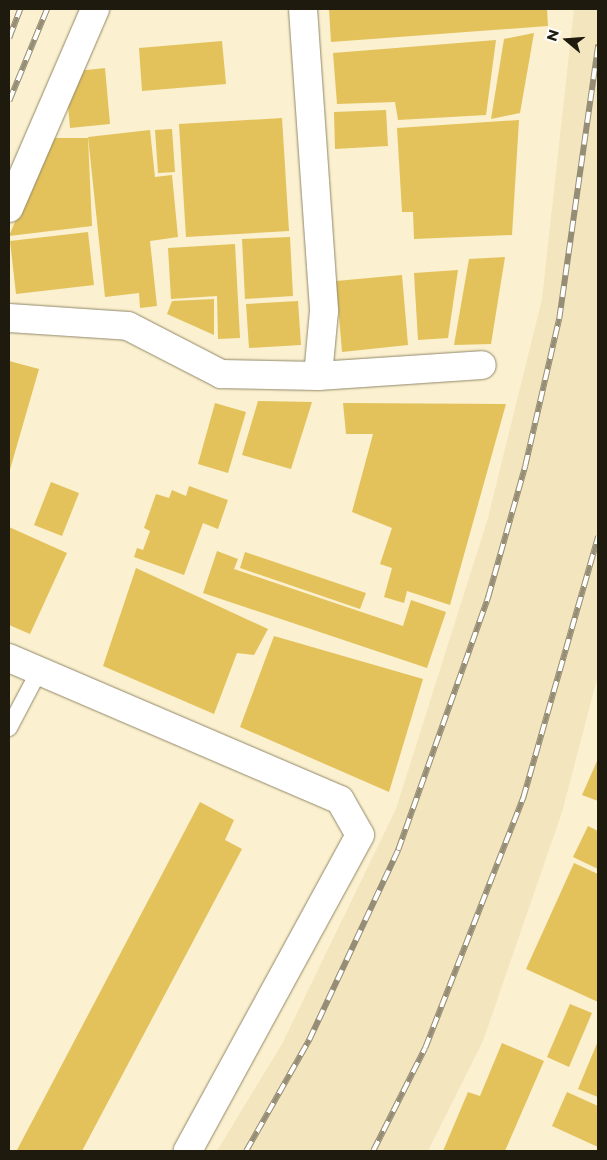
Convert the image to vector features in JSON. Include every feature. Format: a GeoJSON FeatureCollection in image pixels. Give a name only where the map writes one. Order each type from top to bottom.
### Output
{"type":"FeatureCollection","features":[{"type":"Feature","properties":{"kind":"street"},"geometry":{"type":"LineString","coordinates":[[9,208],[95,9]]}},
{"type":"Feature","properties":{"kind":"street"},"geometry":{"type":"LineString","coordinates":[[303,9],[324,311],[318,376]]}},
{"type":"Feature","properties":{"kind":"street"},"geometry":{"type":"LineString","coordinates":[[9,318],[128,326],[222,374],[318,376],[482,365]]}},
{"type":"Feature","properties":{"kind":"street"},"geometry":{"type":"LineString","coordinates":[[9,658],[340,800],[360,835],[188,1151]]}},
{"type":"Feature","properties":{"kind":"lane"},"geometry":{"type":"LineString","coordinates":[[9,728],[39,671]]}},
{"type":"Feature","properties":{"kind":"shaded area"},"geometry":{"type":"Polygon","coordinates":[[[574,9],[598,9],[598,675],[562,812],[483,1041],[428,1151],[217,1151],[282,1044],[396,809],[488,518],[542,299],[574,9]]]}},
{"type":"Feature","properties":{"kind":"building"},"geometry":{"type":"Polygon","coordinates":[[[329,9],[547,9],[548,26],[331,42],[329,9]]]}},
{"type":"Feature","properties":{"kind":"building"},"geometry":{"type":"Polygon","coordinates":[[[534,33],[520,113],[491,119],[504,39],[534,33]]]}},
{"type":"Feature","properties":{"kind":"building"},"geometry":{"type":"Polygon","coordinates":[[[496,40],[486,115],[398,120],[395,102],[337,104],[333,53],[496,40]]]}},
{"type":"Feature","properties":{"kind":"building"},"geometry":{"type":"Polygon","coordinates":[[[222,41],[226,84],[142,91],[139,48],[222,41]]]}},
{"type":"Feature","properties":{"kind":"building"},"geometry":{"type":"Polygon","coordinates":[[[105,68],[110,124],[70,128],[67,94],[77,71],[105,68]]]}},
{"type":"Feature","properties":{"kind":"building"},"geometry":{"type":"Polygon","coordinates":[[[386,110],[388,146],[335,149],[334,112],[386,110]]]}},
{"type":"Feature","properties":{"kind":"building"},"geometry":{"type":"Polygon","coordinates":[[[282,118],[289,231],[186,237],[179,124],[282,118]]]}},
{"type":"Feature","properties":{"kind":"building"},"geometry":{"type":"Polygon","coordinates":[[[519,120],[512,235],[414,239],[413,212],[402,212],[397,128],[519,120]]]}},
{"type":"Feature","properties":{"kind":"building"},"geometry":{"type":"Polygon","coordinates":[[[172,129],[175,172],[158,173],[155,130],[172,129]]]}},
{"type":"Feature","properties":{"kind":"building"},"geometry":{"type":"Polygon","coordinates":[[[150,130],[155,177],[172,175],[178,237],[150,241],[157,306],[140,308],[139,293],[105,297],[88,137],[150,130]]]}},
{"type":"Feature","properties":{"kind":"building"},"geometry":{"type":"Polygon","coordinates":[[[50,138],[88,138],[92,226],[9,236],[50,138]]]}},
{"type":"Feature","properties":{"kind":"building"},"geometry":{"type":"Polygon","coordinates":[[[88,232],[94,285],[16,294],[10,241],[88,232]]]}},
{"type":"Feature","properties":{"kind":"building"},"geometry":{"type":"Polygon","coordinates":[[[290,237],[293,296],[245,299],[242,239],[290,237]]]}},
{"type":"Feature","properties":{"kind":"building"},"geometry":{"type":"Polygon","coordinates":[[[235,244],[240,338],[218,339],[217,296],[171,299],[168,248],[235,244]]]}},
{"type":"Feature","properties":{"kind":"building"},"geometry":{"type":"Polygon","coordinates":[[[505,257],[491,344],[454,345],[469,259],[505,257]]]}},
{"type":"Feature","properties":{"kind":"building"},"geometry":{"type":"Polygon","coordinates":[[[458,270],[448,338],[418,340],[414,273],[458,270]]]}},
{"type":"Feature","properties":{"kind":"building"},"geometry":{"type":"Polygon","coordinates":[[[402,275],[408,345],[342,352],[336,281],[402,275]]]}},
{"type":"Feature","properties":{"kind":"building"},"geometry":{"type":"Polygon","coordinates":[[[214,299],[214,335],[167,314],[172,301],[214,299]]]}},
{"type":"Feature","properties":{"kind":"building"},"geometry":{"type":"Polygon","coordinates":[[[298,301],[301,345],[249,348],[246,304],[298,301]]]}},
{"type":"Feature","properties":{"kind":"building"},"geometry":{"type":"Polygon","coordinates":[[[9,361],[39,369],[9,473],[9,361]]]}},
{"type":"Feature","properties":{"kind":"building"},"geometry":{"type":"Polygon","coordinates":[[[258,401],[312,402],[291,469],[242,455],[258,401]]]}},
{"type":"Feature","properties":{"kind":"building"},"geometry":{"type":"Polygon","coordinates":[[[215,403],[246,412],[228,473],[198,464],[215,403]]]}},
{"type":"Feature","properties":{"kind":"building"},"geometry":{"type":"Polygon","coordinates":[[[343,403],[506,404],[450,605],[407,591],[404,603],[384,597],[392,568],[380,564],[392,528],[352,512],[373,434],[346,434],[343,403]]]}},
{"type":"Feature","properties":{"kind":"building"},"geometry":{"type":"Polygon","coordinates":[[[51,482],[79,493],[62,536],[34,525],[51,482]]]}},
{"type":"Feature","properties":{"kind":"building"},"geometry":{"type":"Polygon","coordinates":[[[189,486],[228,500],[218,529],[203,523],[184,575],[134,557],[137,548],[143,550],[150,531],[144,528],[156,494],[169,498],[172,490],[186,496],[189,486]]]}},
{"type":"Feature","properties":{"kind":"building"},"geometry":{"type":"Polygon","coordinates":[[[9,527],[67,553],[30,634],[9,625],[9,527]]]}},
{"type":"Feature","properties":{"kind":"building"},"geometry":{"type":"Polygon","coordinates":[[[217,551],[238,559],[234,569],[403,626],[411,600],[446,612],[427,668],[203,593],[217,551]]]}},
{"type":"Feature","properties":{"kind":"building"},"geometry":{"type":"Polygon","coordinates":[[[245,552],[366,593],[360,609],[240,568],[245,552]]]}},
{"type":"Feature","properties":{"kind":"building"},"geometry":{"type":"Polygon","coordinates":[[[136,568],[268,629],[254,655],[237,653],[214,714],[103,666],[136,568]]]}},
{"type":"Feature","properties":{"kind":"building"},"geometry":{"type":"Polygon","coordinates":[[[274,636],[423,679],[389,792],[240,727],[274,636]]]}},
{"type":"Feature","properties":{"kind":"building"},"geometry":{"type":"Polygon","coordinates":[[[598,759],[598,801],[582,795],[598,759]]]}},
{"type":"Feature","properties":{"kind":"building"},"geometry":{"type":"Polygon","coordinates":[[[200,802],[234,820],[225,840],[242,849],[82,1151],[17,1150],[200,802]]]}},
{"type":"Feature","properties":{"kind":"building"},"geometry":{"type":"Polygon","coordinates":[[[588,826],[598,831],[598,869],[573,857],[588,826]]]}},
{"type":"Feature","properties":{"kind":"building"},"geometry":{"type":"Polygon","coordinates":[[[574,863],[598,874],[598,1002],[526,969],[574,863]]]}},
{"type":"Feature","properties":{"kind":"building"},"geometry":{"type":"Polygon","coordinates":[[[570,1004],[592,1013],[569,1067],[547,1057],[570,1004]]]}},
{"type":"Feature","properties":{"kind":"building"},"geometry":{"type":"Polygon","coordinates":[[[598,1041],[598,1097],[578,1089],[598,1041]]]}},
{"type":"Feature","properties":{"kind":"building"},"geometry":{"type":"Polygon","coordinates":[[[502,1043],[544,1061],[505,1151],[443,1151],[468,1092],[480,1096],[502,1043]]]}},
{"type":"Feature","properties":{"kind":"building"},"geometry":{"type":"Polygon","coordinates":[[[567,1092],[598,1106],[598,1147],[552,1126],[567,1092]]]}},
{"type":"Feature","properties":{"kind":"railway"},"geometry":{"type":"LineString","coordinates":[[9,38],[20,9]]}},
{"type":"Feature","properties":{"kind":"railway"},"geometry":{"type":"LineString","coordinates":[[9,101],[47,9]]}},
{"type":"Feature","properties":{"kind":"railway"},"geometry":{"type":"LineString","coordinates":[[246,1151],[309,1040],[398,850],[488,597],[525,466],[559,319],[598,45]]}},
{"type":"Feature","properties":{"kind":"railway"},"geometry":{"type":"LineString","coordinates":[[373,1151],[425,1048],[523,798],[598,537]]}}]}
